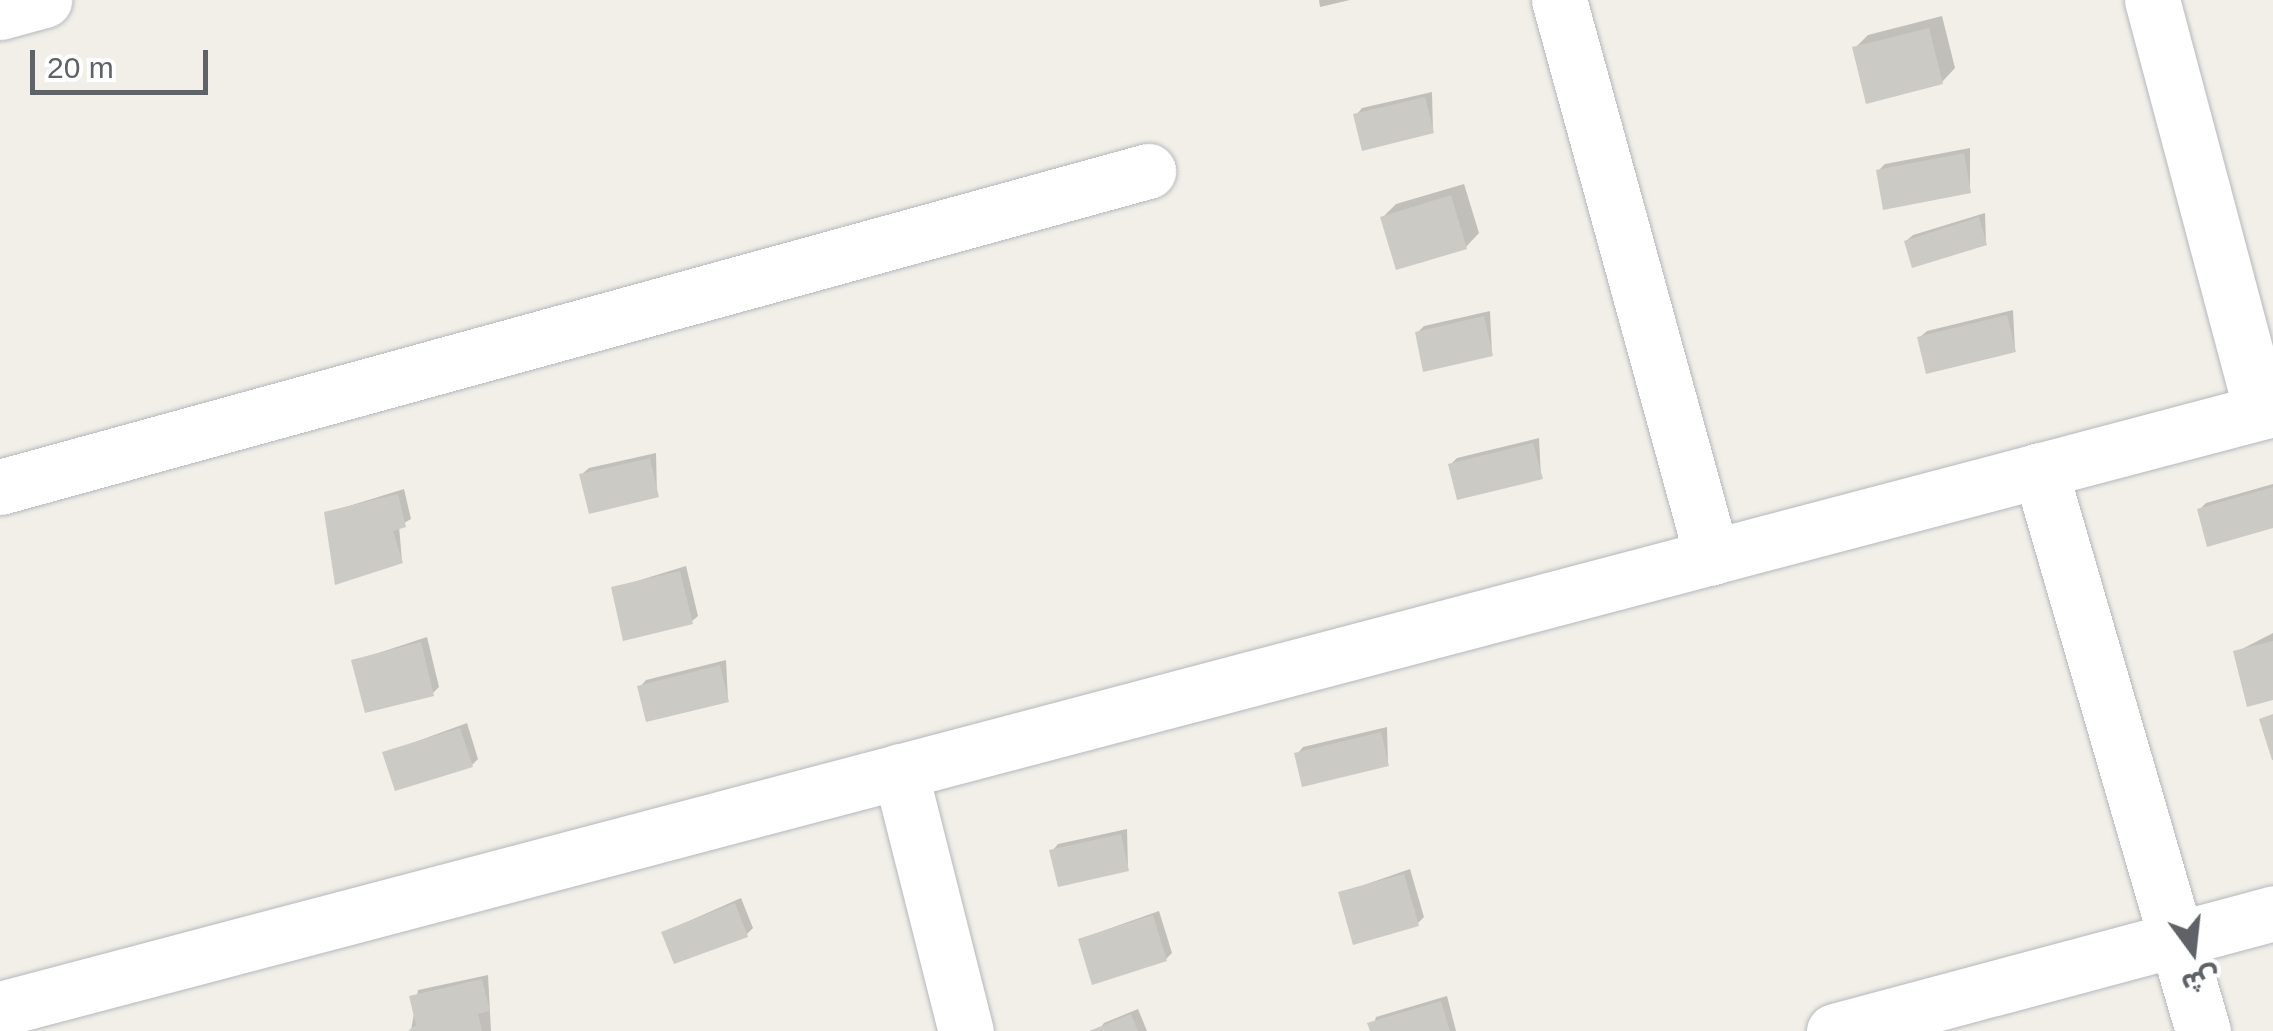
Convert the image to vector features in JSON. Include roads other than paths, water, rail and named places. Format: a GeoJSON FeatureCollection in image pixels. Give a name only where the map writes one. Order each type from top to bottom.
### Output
{"type":"FeatureCollection","features":[{"type":"Feature","properties":{"kind":"street"},"geometry":{"type":"LineString","coordinates":[[0,12],[44,0]]}},
{"type":"Feature","properties":{"kind":"street"},"geometry":{"type":"LineString","coordinates":[[1559,0],[1712,558]]}},
{"type":"Feature","properties":{"kind":"street"},"geometry":{"type":"LineString","coordinates":[[0,1008],[2268,410],[2152,0]]}},
{"type":"Feature","properties":{"kind":"street"},"geometry":{"type":"LineString","coordinates":[[0,486],[1148,171]]}},
{"type":"Feature","properties":{"kind":"street"},"geometry":{"type":"LineString","coordinates":[[2040,470],[2203,1031]]}},
{"type":"Feature","properties":{"kind":"street"},"geometry":{"type":"LineString","coordinates":[[900,771],[966,1031]]}},
{"type":"Feature","properties":{"kind":"street"},"geometry":{"type":"LineString","coordinates":[[1834,1031],[2273,913]]}}]}
